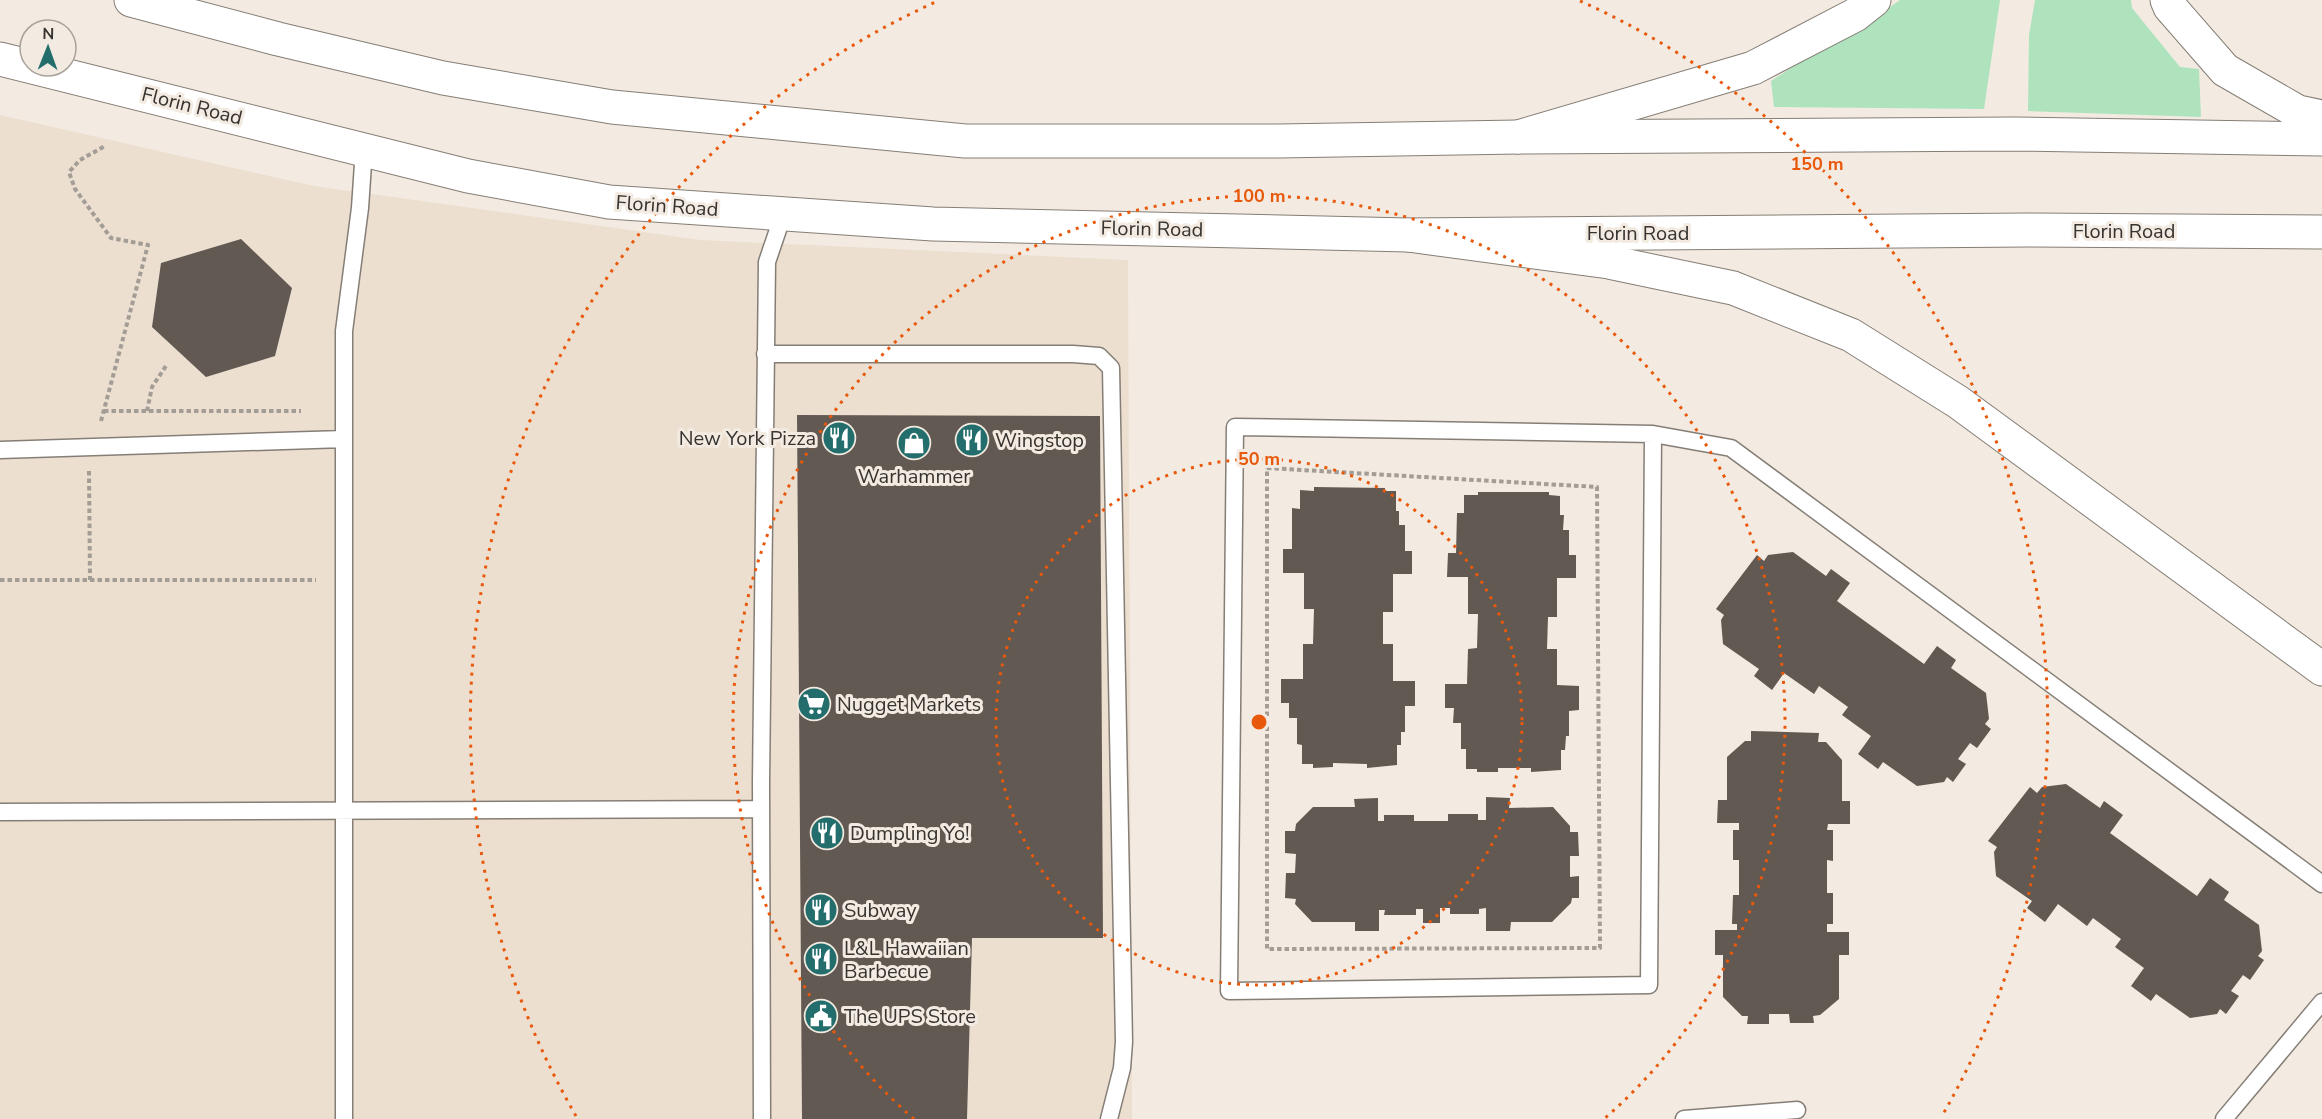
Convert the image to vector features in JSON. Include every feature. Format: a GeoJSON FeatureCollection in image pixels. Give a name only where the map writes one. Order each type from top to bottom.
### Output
{"type":"FeatureCollection","features":[{"type":"Feature","properties":{"kind":"main road"},"geometry":{"type":"LineString","coordinates":[[131,0],[278,39],[443,78],[624,108],[965,141],[1279,141],[2014,134],[2322,139]]}},
{"type":"Feature","properties":{"kind":"main road"},"geometry":{"type":"LineString","coordinates":[[1518,137],[1753,68],[1855,15],[1874,0]]}},
{"type":"Feature","properties":{"kind":"main road"},"geometry":{"type":"LineString","coordinates":[[2167,0],[2170,7],[2225,70],[2298,112],[2322,117]]}},
{"type":"Feature","properties":{"kind":"main road","name":"Florin Road"},"geometry":{"type":"LineString","coordinates":[[0,59],[468,176],[609,202],[933,224],[1408,235],[2028,230],[2322,232]]}},
{"type":"Feature","properties":{"kind":"main road"},"geometry":{"type":"LineString","coordinates":[[1408,235],[1609,262],[1733,288],[1851,335],[1958,402],[2322,669]]}},
{"type":"Feature","properties":{"kind":"lane"},"geometry":{"type":"LineString","coordinates":[[345,1119],[344,331],[360,208],[364,149]]}},
{"type":"Feature","properties":{"kind":"lane"},"geometry":{"type":"LineString","coordinates":[[762,1119],[761,809],[767,262],[783,214]]}},
{"type":"Feature","properties":{"kind":"lane"},"geometry":{"type":"LineString","coordinates":[[765,354],[1072,354],[1099,356],[1111,368],[1124,1042],[1122,1068],[1108,1119]]}},
{"type":"Feature","properties":{"kind":"lane"},"geometry":{"type":"LineString","coordinates":[[1653,434],[1648,985],[1229,992],[1235,427],[1653,434],[1731,448],[2322,884]]}},
{"type":"Feature","properties":{"kind":"lane"},"geometry":{"type":"LineString","coordinates":[[0,450],[344,439]]}},
{"type":"Feature","properties":{"kind":"lane"},"geometry":{"type":"LineString","coordinates":[[0,812],[761,809]]}},
{"type":"Feature","properties":{"kind":"lane"},"geometry":{"type":"LineString","coordinates":[[2224,1119],[2322,1002]]}},
{"type":"Feature","properties":{"kind":"lane"},"geometry":{"type":"LineString","coordinates":[[1684,1119],[1797,1110]]}},
{"type":"Feature","properties":{"kind":"path"},"geometry":{"type":"LineString","coordinates":[[90,580],[88,461],[104,411],[148,245],[111,238],[75,189],[69,172],[80,160],[105,146]]}},
{"type":"Feature","properties":{"kind":"path"},"geometry":{"type":"LineString","coordinates":[[147,411],[152,387],[166,366]]}},
{"type":"Feature","properties":{"kind":"path"},"geometry":{"type":"LineString","coordinates":[[104,411],[304,411]]}},
{"type":"Feature","properties":{"kind":"path"},"geometry":{"type":"LineString","coordinates":[[1267,468],[1597,488],[1600,948],[1267,949],[1267,468]]}},
{"type":"Feature","properties":{"kind":"path"},"geometry":{"type":"LineString","coordinates":[[0,580],[316,580]]}},
{"type":"Feature","properties":{"kind":"shaded area"},"geometry":{"type":"Polygon","coordinates":[[[0,115],[314,186],[701,240],[1128,260],[1132,1119],[0,1119],[0,115]]]}},
{"type":"Feature","properties":{"kind":"green space"},"geometry":{"type":"Polygon","coordinates":[[[1900,0],[2000,0],[1984,109],[1774,107],[1771,81],[1820,49],[1854,32],[1900,0]]]}},
{"type":"Feature","properties":{"kind":"green space"},"geometry":{"type":"Polygon","coordinates":[[[2035,0],[2131,0],[2132,8],[2180,67],[2199,69],[2201,117],[2028,111],[2029,35],[2035,0]]]}},
{"type":"Feature","properties":{"kind":"building"},"geometry":{"type":"Polygon","coordinates":[[[241,239],[292,288],[275,356],[206,377],[152,327],[161,263],[241,239]]]}},
{"type":"Feature","properties":{"kind":"building"},"geometry":{"type":"Polygon","coordinates":[[[797,415],[1100,416],[1103,938],[972,938],[967,1119],[802,1119],[797,415]]]}},
{"type":"Feature","properties":{"kind":"building"},"geometry":{"type":"Polygon","coordinates":[[[1314,487],[1385,488],[1385,491],[1396,491],[1399,525],[1405,525],[1405,551],[1412,551],[1412,574],[1393,574],[1393,612],[1383,612],[1383,644],[1393,644],[1393,681],[1415,681],[1415,706],[1405,706],[1405,732],[1401,732],[1401,745],[1397,745],[1397,765],[1367,768],[1367,764],[1333,763],[1333,767],[1313,768],[1313,764],[1302,764],[1302,745],[1297,744],[1297,718],[1289,718],[1289,703],[1281,703],[1281,679],[1303,679],[1303,644],[1313,644],[1314,609],[1304,609],[1304,573],[1283,573],[1283,549],[1292,549],[1292,508],[1300,509],[1300,490],[1314,491],[1314,487]]]}},
{"type":"Feature","properties":{"kind":"building"},"geometry":{"type":"Polygon","coordinates":[[[1478,492],[1549,492],[1549,495],[1560,496],[1560,515],[1564,515],[1563,530],[1569,530],[1569,555],[1576,555],[1576,578],[1557,578],[1557,617],[1548,617],[1547,649],[1557,649],[1557,685],[1579,686],[1579,710],[1569,711],[1569,736],[1566,736],[1565,750],[1561,750],[1561,770],[1531,772],[1531,768],[1498,768],[1498,772],[1477,772],[1477,769],[1466,769],[1466,749],[1461,749],[1461,723],[1453,723],[1454,708],[1445,708],[1445,684],[1467,684],[1468,649],[1477,648],[1478,614],[1468,614],[1468,577],[1447,577],[1448,553],[1456,553],[1457,513],[1464,513],[1464,495],[1478,495],[1478,492]]]}},
{"type":"Feature","properties":{"kind":"building"},"geometry":{"type":"Polygon","coordinates":[[[1793,552],[1826,576],[1831,569],[1850,583],[1837,601],[1924,664],[1937,646],[1956,660],[1951,668],[1986,693],[1989,719],[1985,724],[1991,729],[1977,748],[1970,743],[1958,759],[1966,764],[1953,782],[1947,777],[1944,782],[1917,786],[1883,762],[1878,769],[1858,754],[1871,736],[1842,715],[1848,707],[1819,686],[1814,694],[1784,673],[1772,690],[1754,676],[1759,669],[1723,644],[1721,620],[1724,615],[1716,609],[1757,555],[1764,561],[1768,555],[1793,552]]]}},
{"type":"Feature","properties":{"kind":"building"},"geometry":{"type":"Polygon","coordinates":[[[1751,731],[1819,733],[1818,742],[1826,742],[1842,760],[1842,801],[1850,801],[1850,824],[1828,824],[1827,830],[1833,830],[1833,861],[1827,860],[1827,893],[1833,893],[1833,924],[1827,924],[1827,932],[1849,932],[1849,955],[1839,955],[1839,999],[1820,1015],[1813,1016],[1814,1023],[1790,1023],[1789,1014],[1769,1014],[1769,1024],[1747,1024],[1748,1016],[1742,1016],[1723,997],[1723,955],[1715,955],[1715,930],[1737,930],[1737,924],[1732,924],[1733,895],[1739,895],[1739,860],[1733,860],[1733,830],[1739,830],[1739,823],[1717,823],[1718,800],[1727,800],[1727,757],[1745,741],[1751,741],[1751,731]]]}},
{"type":"Feature","properties":{"kind":"building"},"geometry":{"type":"Polygon","coordinates":[[[2066,784],[2100,808],[2104,801],[2123,815],[2110,833],[2197,896],[2210,878],[2229,892],[2224,900],[2259,925],[2262,951],[2258,956],[2264,960],[2250,980],[2243,975],[2231,991],[2239,996],[2226,1014],[2220,1009],[2217,1014],[2190,1018],[2156,994],[2151,1001],[2131,986],[2144,968],[2115,947],[2121,939],[2093,918],[2087,926],[2058,904],[2045,922],[2027,908],[2032,901],[1996,876],[1994,852],[1997,847],[1988,841],[2030,787],[2037,793],[2042,787],[2066,784]]]}},
{"type":"Feature","properties":{"kind":"building"},"geometry":{"type":"Polygon","coordinates":[[[1486,797],[1510,798],[1509,808],[1553,807],[1570,826],[1570,832],[1578,832],[1579,856],[1570,856],[1570,877],[1579,876],[1579,898],[1572,898],[1571,903],[1552,922],[1511,922],[1510,931],[1486,931],[1486,908],[1479,909],[1479,914],[1450,914],[1450,908],[1440,908],[1440,923],[1423,923],[1423,909],[1416,909],[1416,915],[1384,915],[1385,910],[1379,910],[1379,931],[1355,931],[1355,922],[1312,922],[1295,904],[1296,899],[1285,898],[1286,873],[1295,873],[1296,854],[1285,853],[1285,831],[1295,831],[1296,824],[1313,807],[1355,807],[1354,799],[1378,798],[1378,821],[1384,821],[1384,815],[1414,815],[1414,821],[1448,821],[1448,814],[1478,814],[1478,820],[1486,820],[1486,797]]]}},
{"type":"Feature","properties":{"kind":"place","name":"New York Pizza"},"geometry":{"type":"Point","coordinates":[839,438]}},
{"type":"Feature","properties":{"kind":"place","name":"Wingstop"},"geometry":{"type":"Point","coordinates":[972,440]}},
{"type":"Feature","properties":{"kind":"place","name":"Warhammer"},"geometry":{"type":"Point","coordinates":[914,443]}},
{"type":"Feature","properties":{"kind":"place","name":"Nugget Markets"},"geometry":{"type":"Point","coordinates":[814,704]}},
{"type":"Feature","properties":{"kind":"place","name":"Dumpling Yo!"},"geometry":{"type":"Point","coordinates":[827,833]}},
{"type":"Feature","properties":{"kind":"place","name":"Subway"},"geometry":{"type":"Point","coordinates":[821,910]}},
{"type":"Feature","properties":{"kind":"place","name":"L&L Hawaiian Barbecue"},"geometry":{"type":"Point","coordinates":[821,959]}},
{"type":"Feature","properties":{"kind":"place","name":"The UPS Store"},"geometry":{"type":"Point","coordinates":[821,1016]}}]}
